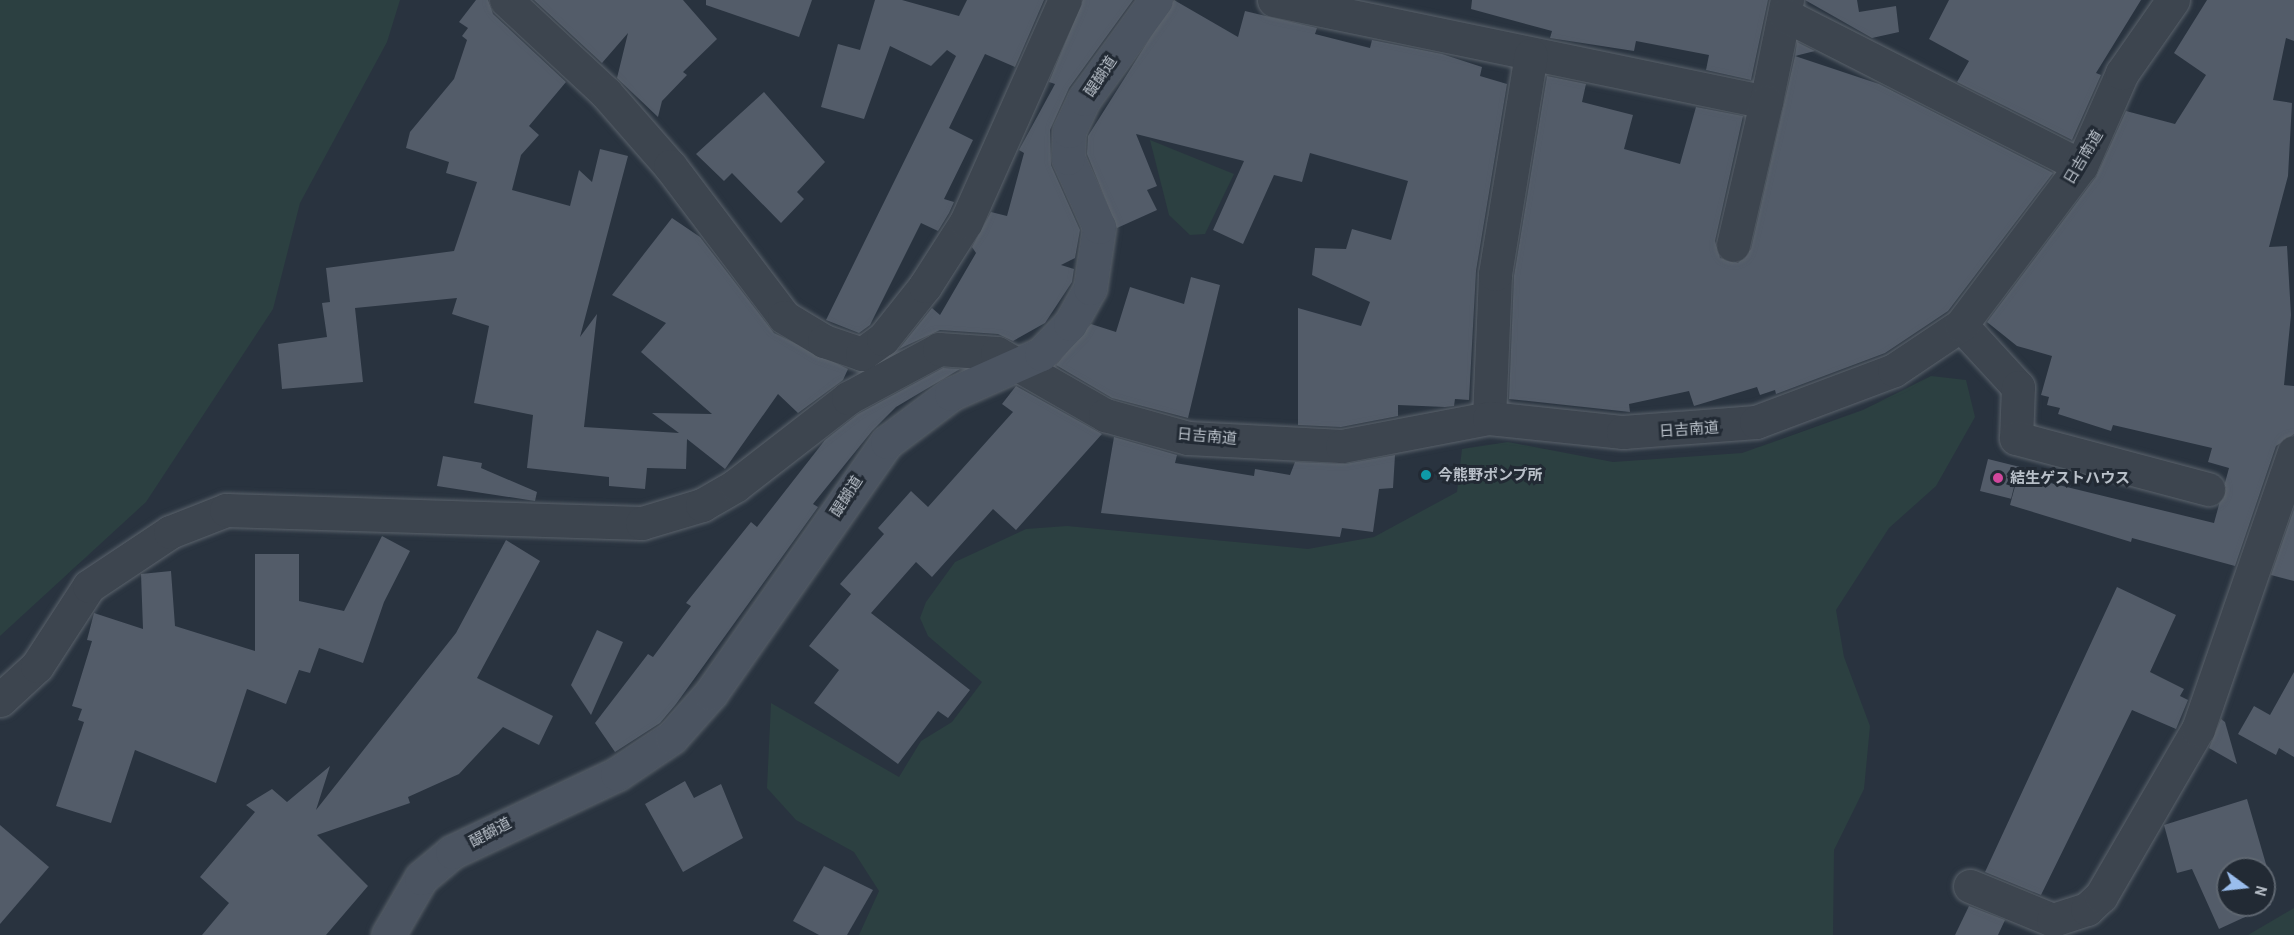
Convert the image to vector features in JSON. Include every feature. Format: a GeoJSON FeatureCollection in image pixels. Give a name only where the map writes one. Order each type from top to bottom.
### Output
{"type":"FeatureCollection","features":[{"type":"Feature","properties":{"kind":"main road","name":"醍醐道"},"geometry":{"type":"LineString","coordinates":[[388,935],[421,878],[452,852],[617,774],[672,736],[711,693],[886,442],[951,394],[1023,365],[1070,324],[1095,268],[1099,227],[1068,158],[1071,125],[1156,0]]}},
{"type":"Feature","properties":{"kind":"street"},"geometry":{"type":"LineString","coordinates":[[506,0],[621,110],[784,317],[824,341],[862,354],[883,339],[925,286],[966,222],[1065,0]]}},
{"type":"Feature","properties":{"kind":"street"},"geometry":{"type":"LineString","coordinates":[[1274,0],[1766,102]]}},
{"type":"Feature","properties":{"kind":"street","name":"日吉南道"},"geometry":{"type":"LineString","coordinates":[[0,700],[37,666],[89,586],[170,532],[226,510],[642,523],[702,505],[736,485],[848,398],[925,353],[983,349],[1023,365],[1105,415],[1188,438],[1342,446],[1489,418],[1623,432],[1756,423],[1885,374],[1961,325],[2081,166],[2122,73],[2173,0]]}},
{"type":"Feature","properties":{"kind":"street"},"geometry":{"type":"LineString","coordinates":[[1733,244],[1786,8],[2081,166]]}},
{"type":"Feature","properties":{"kind":"street"},"geometry":{"type":"LineString","coordinates":[[1489,418],[1495,274],[1532,55]]}},
{"type":"Feature","properties":{"kind":"street"},"geometry":{"type":"LineString","coordinates":[[1961,325],[2018,387],[2016,438],[2208,489]]}},
{"type":"Feature","properties":{"kind":"street"},"geometry":{"type":"LineString","coordinates":[[1970,886],[2054,920],[2087,909],[2101,896],[2198,729],[2294,453]]}},
{"type":"Feature","properties":{"kind":"green space"},"geometry":{"type":"Polygon","coordinates":[[[0,0],[400,0],[387,42],[300,203],[273,309],[146,502],[0,636],[0,0]]]}},
{"type":"Feature","properties":{"kind":"green space"},"geometry":{"type":"Polygon","coordinates":[[[1150,140],[1234,174],[1205,234],[1190,235],[1169,215],[1150,140]]]}},
{"type":"Feature","properties":{"kind":"green space"},"geometry":{"type":"Polygon","coordinates":[[[1931,376],[1966,380],[1975,417],[1936,486],[1889,528],[1836,610],[1844,657],[1870,726],[1864,789],[1834,850],[1833,935],[859,935],[879,891],[854,852],[796,820],[767,788],[771,703],[899,777],[921,741],[952,722],[982,682],[928,636],[920,618],[926,602],[955,562],[1026,529],[1067,526],[1308,549],[1374,537],[1457,492],[1462,449],[1508,442],[1613,462],[1742,453],[1863,410],[1931,376]]]}},
{"type":"Feature","properties":{"kind":"green space"},"geometry":{"type":"Polygon","coordinates":[[[2294,908],[2294,935],[2248,935],[2294,908]]]}},
{"type":"Feature","properties":{"kind":"building"},"geometry":{"type":"Polygon","coordinates":[[[476,0],[488,0],[493,14],[566,82],[529,126],[539,135],[521,155],[512,190],[570,206],[579,170],[592,182],[600,149],[628,156],[580,337],[597,314],[584,427],[679,433],[652,413],[712,414],[641,352],[666,323],[612,295],[672,218],[700,237],[774,333],[848,369],[843,380],[798,413],[778,394],[725,469],[687,439],[686,469],[647,468],[645,489],[609,486],[609,477],[527,468],[533,415],[474,403],[489,326],[452,314],[457,298],[355,308],[363,382],[282,389],[278,344],[327,337],[322,303],[330,302],[326,268],[454,251],[477,182],[446,173],[449,162],[406,148],[410,132],[454,79],[467,40],[462,36],[468,28],[459,22],[476,0]]]}},
{"type":"Feature","properties":{"kind":"building"},"geometry":{"type":"Polygon","coordinates":[[[534,0],[683,0],[717,39],[683,72],[687,75],[662,101],[658,117],[617,78],[628,33],[602,63],[534,0]]]}},
{"type":"Feature","properties":{"kind":"building"},"geometry":{"type":"Polygon","coordinates":[[[706,0],[812,0],[799,37],[706,5],[706,0]]]}},
{"type":"Feature","properties":{"kind":"building"},"geometry":{"type":"Polygon","coordinates":[[[875,0],[902,0],[959,16],[967,0],[1044,0],[1015,67],[985,54],[949,128],[973,140],[944,199],[954,202],[938,231],[921,223],[870,325],[859,333],[826,320],[956,56],[947,50],[931,66],[890,46],[864,119],[821,107],[838,44],[860,50],[875,0]]]}},
{"type":"Feature","properties":{"kind":"building"},"geometry":{"type":"Polygon","coordinates":[[[1083,0],[1133,0],[1069,88],[1050,130],[1051,165],[1080,230],[1075,258],[1061,265],[1074,269],[1072,282],[1045,323],[1013,341],[998,334],[940,330],[899,349],[932,308],[940,315],[976,253],[972,247],[991,212],[1007,216],[1024,153],[1019,150],[1055,84],[1049,82],[1083,0]]]}},
{"type":"Feature","properties":{"kind":"building"},"geometry":{"type":"Polygon","coordinates":[[[1174,0],[1238,37],[1245,11],[1317,28],[1315,34],[1370,48],[1372,40],[1442,54],[1482,67],[1480,76],[1507,84],[1476,271],[1469,400],[1455,399],[1454,406],[1445,407],[1398,405],[1398,416],[1341,427],[1298,425],[1298,308],[1361,326],[1370,302],[1312,275],[1315,248],[1346,249],[1352,229],[1391,240],[1408,181],[1310,153],[1302,182],[1274,175],[1243,244],[1213,230],[1244,161],[1136,134],[1157,186],[1147,190],[1157,210],[1117,228],[1087,154],[1088,136],[1174,0]]]}},
{"type":"Feature","properties":{"kind":"building"},"geometry":{"type":"Polygon","coordinates":[[[1472,0],[1768,0],[1751,80],[1706,70],[1709,55],[1636,41],[1634,51],[1550,38],[1552,31],[1471,9],[1472,0]]]}},
{"type":"Feature","properties":{"kind":"building"},"geometry":{"type":"Polygon","coordinates":[[[1805,0],[1857,0],[1859,12],[1896,6],[1899,32],[1872,38],[1805,0]]]}},
{"type":"Feature","properties":{"kind":"building"},"geometry":{"type":"Polygon","coordinates":[[[1949,0],[2141,0],[2096,73],[2101,75],[2072,140],[1957,82],[1969,61],[1929,39],[1949,0]]]}},
{"type":"Feature","properties":{"kind":"building"},"geometry":{"type":"Polygon","coordinates":[[[2207,0],[2294,0],[2294,41],[2286,38],[2273,100],[2292,103],[2288,176],[2269,247],[2287,246],[2291,315],[2284,385],[2294,386],[2294,434],[2276,446],[2235,566],[2132,538],[2131,542],[2010,505],[2018,475],[2214,523],[2229,468],[2208,462],[2212,448],[2113,425],[2111,431],[2058,414],[2060,408],[2047,405],[2049,397],[2041,395],[2052,356],[2017,346],[1987,322],[2096,177],[2126,111],[2175,124],[2206,75],[2174,53],[2207,0]]]}},
{"type":"Feature","properties":{"kind":"building"},"geometry":{"type":"Polygon","coordinates":[[[1797,42],[1815,51],[1795,56],[1797,42]]]}},
{"type":"Feature","properties":{"kind":"building"},"geometry":{"type":"Polygon","coordinates":[[[1795,56],[1879,84],[2053,173],[1948,311],[1885,353],[1776,394],[1775,390],[1760,395],[1757,387],[1694,406],[1689,391],[1629,404],[1630,412],[1509,399],[1514,276],[1547,76],[1586,84],[1582,102],[1633,115],[1624,149],[1680,164],[1696,107],[1743,116],[1715,241],[1720,258],[1738,263],[1751,249],[1795,56]]]}},
{"type":"Feature","properties":{"kind":"building"},"geometry":{"type":"Polygon","coordinates":[[[764,92],[825,162],[797,192],[804,199],[781,223],[732,173],[724,181],[696,154],[764,92]]]}},
{"type":"Feature","properties":{"kind":"building"},"geometry":{"type":"Polygon","coordinates":[[[1191,277],[1220,285],[1188,418],[1112,398],[1056,365],[1091,324],[1116,332],[1130,287],[1184,304],[1191,277]]]}},
{"type":"Feature","properties":{"kind":"building"},"geometry":{"type":"Polygon","coordinates":[[[943,368],[960,369],[896,407],[872,431],[813,504],[818,507],[676,704],[660,723],[615,752],[595,723],[648,654],[653,657],[691,606],[686,603],[751,522],[757,527],[825,440],[858,414],[943,368]]]}},
{"type":"Feature","properties":{"kind":"building"},"geometry":{"type":"Polygon","coordinates":[[[1016,386],[1102,434],[1016,530],[993,509],[932,577],[916,562],[871,613],[970,690],[948,718],[938,711],[898,764],[814,703],[839,670],[809,646],[851,594],[840,584],[884,534],[878,528],[911,491],[928,507],[1013,412],[1002,404],[1016,386]]]}},
{"type":"Feature","properties":{"kind":"building"},"geometry":{"type":"Polygon","coordinates":[[[1114,437],[1177,455],[1175,463],[1254,476],[1255,469],[1290,475],[1295,462],[1345,464],[1395,455],[1393,488],[1379,489],[1373,532],[1342,528],[1340,537],[1101,513],[1114,437]]]}},
{"type":"Feature","properties":{"kind":"building"},"geometry":{"type":"Polygon","coordinates":[[[443,456],[482,463],[481,468],[537,492],[535,501],[437,486],[443,456]]]}},
{"type":"Feature","properties":{"kind":"building"},"geometry":{"type":"Polygon","coordinates":[[[1988,459],[2019,467],[2011,499],[1980,491],[1988,459]]]}},
{"type":"Feature","properties":{"kind":"building"},"geometry":{"type":"Polygon","coordinates":[[[2294,509],[2294,581],[2271,575],[2294,509]]]}},
{"type":"Feature","properties":{"kind":"building"},"geometry":{"type":"Polygon","coordinates":[[[382,536],[410,551],[384,602],[363,663],[319,648],[310,673],[299,670],[286,704],[247,689],[216,783],[135,750],[111,823],[56,806],[84,722],[78,720],[82,709],[72,706],[92,641],[87,640],[94,613],[143,629],[141,574],[171,571],[175,626],[255,651],[255,554],[299,554],[299,601],[344,611],[382,536]]]}},
{"type":"Feature","properties":{"kind":"building"},"geometry":{"type":"Polygon","coordinates":[[[506,540],[540,561],[477,678],[553,716],[539,745],[503,727],[459,774],[408,797],[410,803],[317,835],[368,886],[326,935],[202,935],[229,903],[200,877],[255,812],[246,805],[272,789],[287,802],[330,766],[316,810],[456,633],[506,540]]]}},
{"type":"Feature","properties":{"kind":"building"},"geometry":{"type":"Polygon","coordinates":[[[2117,587],[2176,615],[2150,672],[2184,689],[2180,696],[2188,700],[2176,729],[2132,710],[2041,895],[1985,872],[2117,587]]]}},
{"type":"Feature","properties":{"kind":"building"},"geometry":{"type":"Polygon","coordinates":[[[597,630],[623,642],[591,715],[571,685],[597,630]]]}},
{"type":"Feature","properties":{"kind":"building"},"geometry":{"type":"Polygon","coordinates":[[[2294,672],[2294,757],[2279,748],[2276,755],[2238,734],[2254,706],[2270,715],[2294,672]]]}},
{"type":"Feature","properties":{"kind":"building"},"geometry":{"type":"Polygon","coordinates":[[[2221,719],[2225,722],[2237,764],[2209,748],[2221,719]]]}},
{"type":"Feature","properties":{"kind":"building"},"geometry":{"type":"Polygon","coordinates":[[[685,781],[694,798],[721,784],[743,838],[683,872],[645,804],[685,781]]]}},
{"type":"Feature","properties":{"kind":"building"},"geometry":{"type":"Polygon","coordinates":[[[2247,799],[2264,857],[2216,857],[2216,917],[2245,917],[2219,929],[2192,869],[2177,873],[2164,825],[2247,799]]]}},
{"type":"Feature","properties":{"kind":"building"},"geometry":{"type":"Polygon","coordinates":[[[0,825],[49,867],[0,924],[0,825]]]}},
{"type":"Feature","properties":{"kind":"building"},"geometry":{"type":"Polygon","coordinates":[[[824,866],[873,890],[847,935],[819,935],[793,921],[824,866]]]}},
{"type":"Feature","properties":{"kind":"building"},"geometry":{"type":"Polygon","coordinates":[[[1969,906],[2005,920],[1998,935],[1955,935],[1969,906]]]}},
{"type":"Feature","properties":{"kind":"place","name":"今熊野ポンプ所"},"geometry":{"type":"Point","coordinates":[1426,475]}},
{"type":"Feature","properties":{"kind":"place","name":"結生ゲストハウス"},"geometry":{"type":"Point","coordinates":[1998,478]}}]}
